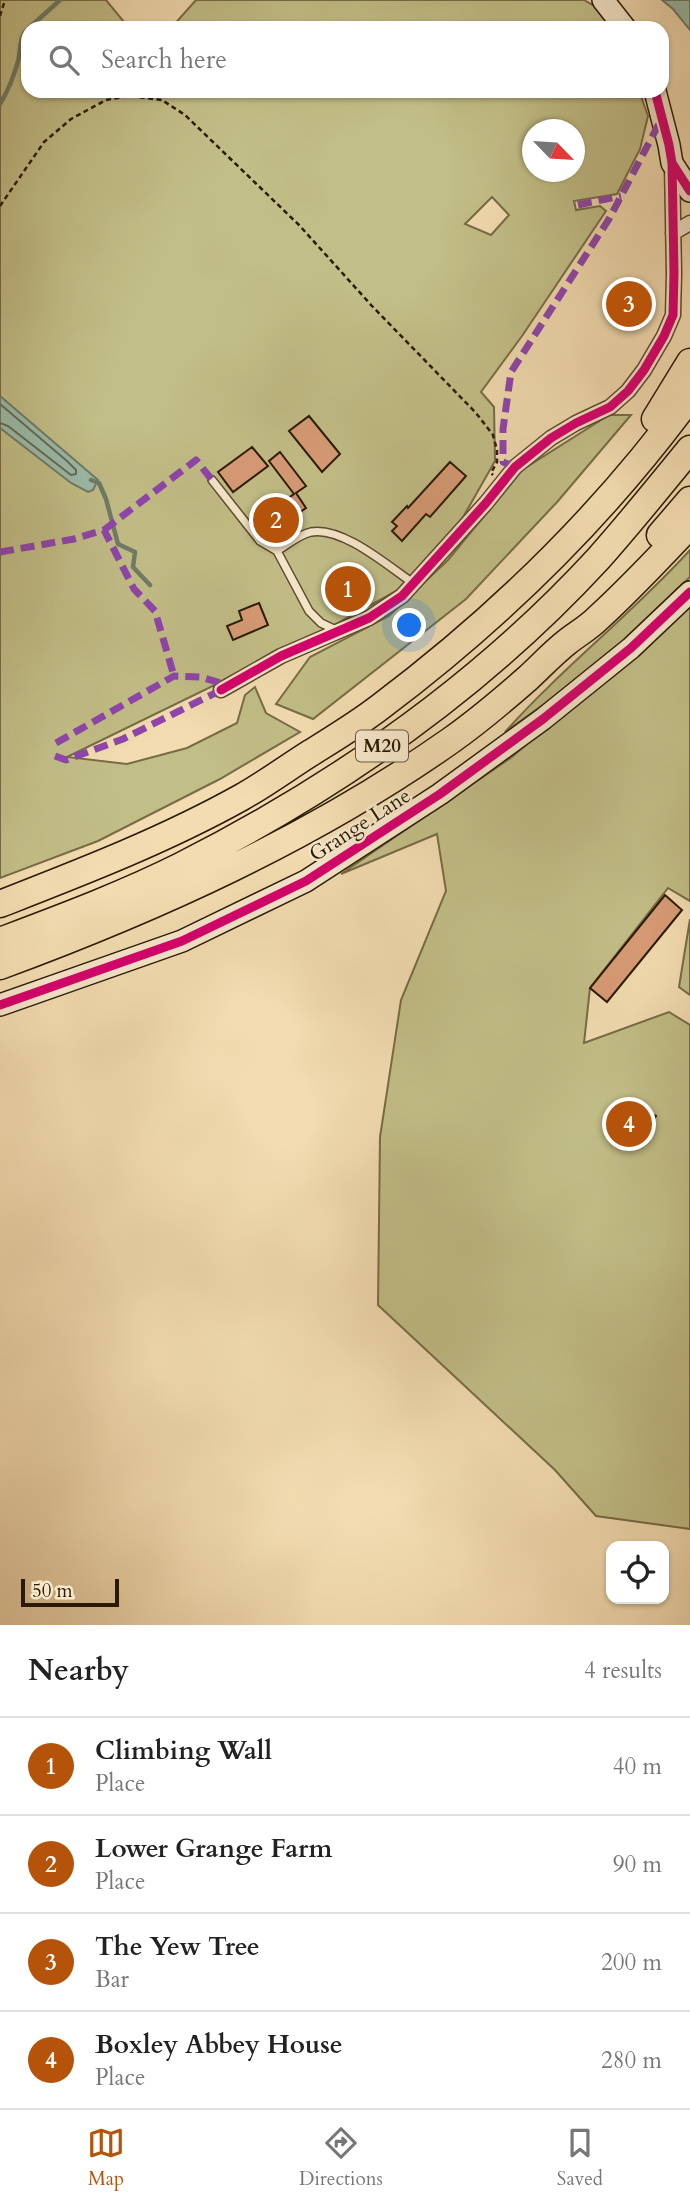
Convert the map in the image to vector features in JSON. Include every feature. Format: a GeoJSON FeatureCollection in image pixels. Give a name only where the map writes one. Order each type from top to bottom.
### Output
{"type":"FeatureCollection","features":[{"type":"Feature","properties":{"kind":"highway","name":"M20"},"geometry":{"type":"LineString","coordinates":[[600,507],[690,362]]}},
{"type":"Feature","properties":{"kind":"highway","name":"M20"},"geometry":{"type":"LineString","coordinates":[[0,904],[103,864],[244,796],[378,709],[499,609],[543,568],[660,438],[690,397]]}},
{"type":"Feature","properties":{"kind":"highway","name":"M20"},"geometry":{"type":"LineString","coordinates":[[0,941],[179,867],[243,834],[396,737],[518,638],[596,560],[690,449]]}},
{"type":"Feature","properties":{"kind":"highway","name":"M20"},"geometry":{"type":"LineString","coordinates":[[567,642],[588,613],[638,561],[690,500]]}},
{"type":"Feature","properties":{"kind":"highway","name":"M20"},"geometry":{"type":"LineString","coordinates":[[0,966],[169,899],[356,802],[450,741],[498,704],[604,612],[690,525]]}},
{"type":"Feature","properties":{"kind":"street"},"geometry":{"type":"LineString","coordinates":[[603,0],[620,21]]}},
{"type":"Feature","properties":{"kind":"street"},"geometry":{"type":"LineString","coordinates":[[221,690],[281,656],[369,618],[402,596],[486,503],[511,471],[551,438],[611,407],[644,370],[673,315],[672,163],[657,98]]}},
{"type":"Feature","properties":{"kind":"street"},"geometry":{"type":"LineString","coordinates":[[672,163],[690,191]]}},
{"type":"Feature","properties":{"kind":"street"},"geometry":{"type":"LineString","coordinates":[[673,233],[690,223]]}},
{"type":"Feature","properties":{"kind":"street","name":"Grange Lane"},"geometry":{"type":"LineString","coordinates":[[0,1005],[182,941],[306,881],[440,794],[543,719],[631,648],[690,592]]}},
{"type":"Feature","properties":{"kind":"lane"},"geometry":{"type":"LineString","coordinates":[[212,480],[260,541],[277,551],[309,611],[321,623],[340,632]]}},
{"type":"Feature","properties":{"kind":"lane"},"geometry":{"type":"LineString","coordinates":[[277,551],[312,532],[334,534],[353,543],[413,583]]}},
{"type":"Feature","properties":{"kind":"path"},"geometry":{"type":"LineString","coordinates":[[0,16],[5,0]]}},
{"type":"Feature","properties":{"kind":"path"},"geometry":{"type":"LineString","coordinates":[[0,205],[44,142],[71,119],[106,100],[118,98]]}},
{"type":"Feature","properties":{"kind":"path"},"geometry":{"type":"LineString","coordinates":[[146,98],[162,100],[186,115],[299,225],[475,413],[492,435],[497,450],[497,462],[491,473],[494,477],[501,468],[511,471]]}},
{"type":"Feature","properties":{"kind":"shaded area"},"geometry":{"type":"Polygon","coordinates":[[[0,0],[106,0],[123,21],[21,21],[21,98],[642,98],[648,116],[640,149],[617,194],[574,201],[576,210],[600,206],[606,211],[481,392],[494,407],[495,461],[462,519],[400,589],[307,640],[67,757],[127,764],[187,748],[237,723],[245,695],[255,687],[266,713],[300,732],[220,779],[98,841],[0,878],[0,0]],[[492,197],[465,224],[491,235],[509,215],[492,197]]]}},
{"type":"Feature","properties":{"kind":"shaded area"},"geometry":{"type":"Polygon","coordinates":[[[196,0],[584,0],[603,11],[608,21],[177,21],[196,0]]]}},
{"type":"Feature","properties":{"kind":"shaded area"},"geometry":{"type":"Polygon","coordinates":[[[609,415],[631,415],[558,501],[466,599],[313,719],[276,704],[310,657],[389,616],[448,560],[522,470],[609,415]]]}},
{"type":"Feature","properties":{"kind":"shaded area"},"geometry":{"type":"Polygon","coordinates":[[[690,550],[690,577],[599,665],[505,732],[550,685],[690,550]]]}},
{"type":"Feature","properties":{"kind":"shaded area"},"geometry":{"type":"Polygon","coordinates":[[[690,603],[690,901],[668,888],[590,988],[584,1043],[669,1012],[690,1025],[690,1529],[596,1516],[555,1470],[378,1305],[380,1137],[401,1000],[446,891],[437,834],[341,874],[512,757],[690,603]]]}},
{"type":"Feature","properties":{"kind":"shaded area"},"geometry":{"type":"Polygon","coordinates":[[[690,919],[690,995],[679,987],[690,919]]]}},
{"type":"Feature","properties":{"kind":"water"},"geometry":{"type":"Polygon","coordinates":[[[662,0],[690,0],[690,30],[673,9],[662,0]]]}},
{"type":"Feature","properties":{"kind":"water"},"geometry":{"type":"Polygon","coordinates":[[[0,396],[98,480],[93,490],[88,492],[71,483],[0,428],[0,396]]]}},
{"type":"Feature","properties":{"kind":"building"},"geometry":{"type":"Polygon","coordinates":[[[309,416],[340,454],[322,472],[289,431],[309,416]]]}},
{"type":"Feature","properties":{"kind":"building"},"geometry":{"type":"Polygon","coordinates":[[[252,447],[268,466],[233,492],[218,472],[252,447]]]}},
{"type":"Feature","properties":{"kind":"building"},"geometry":{"type":"Polygon","coordinates":[[[280,452],[306,486],[296,493],[306,508],[293,517],[297,524],[272,541],[253,523],[294,494],[269,461],[280,452]]]}},
{"type":"Feature","properties":{"kind":"building"},"geometry":{"type":"Polygon","coordinates":[[[450,462],[466,476],[430,517],[426,514],[402,541],[392,531],[397,526],[392,522],[450,462]]]}},
{"type":"Feature","properties":{"kind":"building"},"geometry":{"type":"Polygon","coordinates":[[[360,570],[371,589],[335,608],[325,589],[360,570]]]}},
{"type":"Feature","properties":{"kind":"building"},"geometry":{"type":"Polygon","coordinates":[[[259,603],[268,625],[233,640],[227,626],[242,620],[239,611],[259,603]]]}},
{"type":"Feature","properties":{"kind":"building"},"geometry":{"type":"Polygon","coordinates":[[[665,895],[682,910],[607,1002],[590,988],[665,895]]]}},
{"type":"Feature","properties":{"kind":"building"},"geometry":{"type":"Polygon","coordinates":[[[634,1105],[656,1116],[644,1137],[623,1127],[620,1134],[605,1127],[612,1113],[626,1120],[634,1105]]]}},
{"type":"Feature","properties":{"kind":"waterway"},"geometry":{"type":"LineString","coordinates":[[37,21],[60,0]]}},
{"type":"Feature","properties":{"kind":"waterway"},"geometry":{"type":"LineString","coordinates":[[0,104],[13,78],[21,44]]}},
{"type":"Feature","properties":{"kind":"waterway"},"geometry":{"type":"LineString","coordinates":[[91,480],[99,483],[106,499],[118,544],[135,552],[133,567],[150,585]]}},
{"type":"Feature","properties":{"kind":"marked path"},"geometry":{"type":"LineString","coordinates":[[515,467],[503,462],[503,429],[511,372],[609,219],[662,118]]}},
{"type":"Feature","properties":{"kind":"marked path"},"geometry":{"type":"LineString","coordinates":[[578,205],[621,196]]}},
{"type":"Feature","properties":{"kind":"marked path"},"geometry":{"type":"LineString","coordinates":[[104,530],[196,460],[212,480]]}},
{"type":"Feature","properties":{"kind":"marked path"},"geometry":{"type":"LineString","coordinates":[[0,552],[74,539],[104,530],[134,589],[155,611],[174,676]]}},
{"type":"Feature","properties":{"kind":"marked path"},"geometry":{"type":"LineString","coordinates":[[56,743],[174,676],[201,677],[230,686]]}},
{"type":"Feature","properties":{"kind":"marked path"},"geometry":{"type":"LineString","coordinates":[[55,756],[66,760],[123,739],[221,690]]}},
{"type":"Feature","properties":{"kind":"cycle path"},"geometry":{"type":"LineString","coordinates":[[657,98],[672,163],[690,191]]}},
{"type":"Feature","properties":{"kind":"cycle path"},"geometry":{"type":"LineString","coordinates":[[221,690],[281,656],[369,618],[402,596],[515,467],[551,438],[610,407],[628,391],[644,370],[673,315],[672,163]]}},
{"type":"Feature","properties":{"kind":"cycle path"},"geometry":{"type":"LineString","coordinates":[[0,1005],[182,941],[306,881],[440,794],[543,719],[631,648],[690,592]]}},
{"type":"Feature","properties":{"kind":"place","name":"The Yew Tree"},"geometry":{"type":"Point","coordinates":[629,304]}},
{"type":"Feature","properties":{"kind":"place","name":"Lower Grange Farm"},"geometry":{"type":"Point","coordinates":[276,520]}},
{"type":"Feature","properties":{"kind":"place","name":"Climbing Wall"},"geometry":{"type":"Point","coordinates":[348,589]}},
{"type":"Feature","properties":{"kind":"place","name":"Boxley Abbey House"},"geometry":{"type":"Point","coordinates":[629,1124]}}]}
